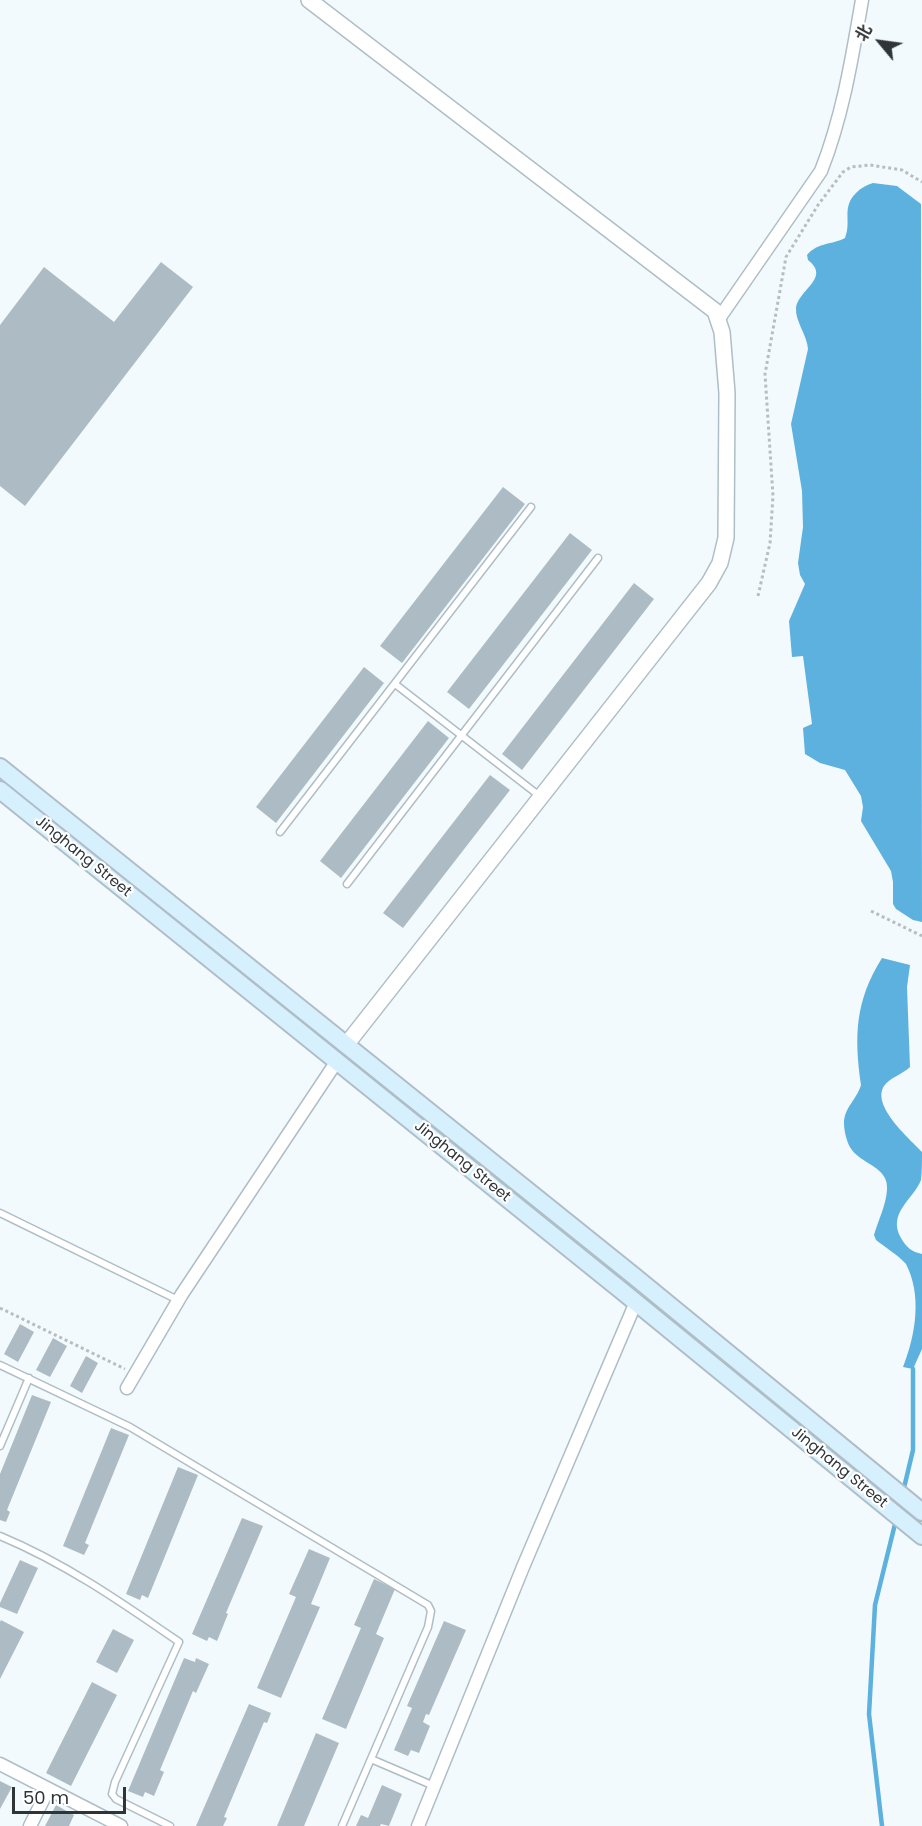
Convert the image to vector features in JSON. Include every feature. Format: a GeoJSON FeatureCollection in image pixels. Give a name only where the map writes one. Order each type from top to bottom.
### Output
{"type":"FeatureCollection","features":[{"type":"Feature","properties":{"kind":"main road","name":"Jinghang Street"},"geometry":{"type":"LineString","coordinates":[[0,766],[634,1276],[922,1512]]}},
{"type":"Feature","properties":{"kind":"main road","name":"Jinghang Street"},"geometry":{"type":"LineString","coordinates":[[0,790],[636,1302],[922,1536]]}},
{"type":"Feature","properties":{"kind":"street"},"geometry":{"type":"LineString","coordinates":[[309,0],[715,311],[722,332],[727,393],[726,538],[720,563],[710,583],[346,1045]]}},
{"type":"Feature","properties":{"kind":"street"},"geometry":{"type":"LineString","coordinates":[[718,320],[821,171],[832,144],[848,84],[862,0]]}},
{"type":"Feature","properties":{"kind":"street"},"geometry":{"type":"LineString","coordinates":[[126,1388],[178,1300],[337,1061]]}},
{"type":"Feature","properties":{"kind":"street"},"geometry":{"type":"LineString","coordinates":[[418,1826],[523,1567],[636,1302]]}},
{"type":"Feature","properties":{"kind":"street"},"geometry":{"type":"LineString","coordinates":[[0,1764],[121,1826]]}},
{"type":"Feature","properties":{"kind":"street"},"geometry":{"type":"LineString","coordinates":[[30,1826],[48,1790]]}},
{"type":"Feature","properties":{"kind":"lane"},"geometry":{"type":"LineString","coordinates":[[280,832],[531,507]]}},
{"type":"Feature","properties":{"kind":"lane"},"geometry":{"type":"LineString","coordinates":[[346,884],[598,558]]}},
{"type":"Feature","properties":{"kind":"lane"},"geometry":{"type":"LineString","coordinates":[[394,684],[541,797]]}},
{"type":"Feature","properties":{"kind":"lane"},"geometry":{"type":"LineString","coordinates":[[0,1213],[178,1300]]}},
{"type":"Feature","properties":{"kind":"lane"},"geometry":{"type":"LineString","coordinates":[[0,1365],[130,1427],[428,1605],[431,1611],[428,1627],[342,1826]]}},
{"type":"Feature","properties":{"kind":"lane"},"geometry":{"type":"LineString","coordinates":[[0,1446],[28,1378]]}},
{"type":"Feature","properties":{"kind":"lane"},"geometry":{"type":"LineString","coordinates":[[0,1536],[32,1549],[99,1587],[179,1642],[115,1782],[112,1794],[116,1799],[170,1826]]}},
{"type":"Feature","properties":{"kind":"lane"},"geometry":{"type":"LineString","coordinates":[[371,1759],[434,1786]]}},
{"type":"Feature","properties":{"kind":"path"},"geometry":{"type":"LineString","coordinates":[[759,596],[770,543],[773,496],[765,374],[786,257],[818,206],[843,172],[851,167],[870,165],[902,170],[922,182]]}},
{"type":"Feature","properties":{"kind":"path"},"geometry":{"type":"LineString","coordinates":[[871,911],[922,936]]}},
{"type":"Feature","properties":{"kind":"path"},"geometry":{"type":"LineString","coordinates":[[0,1308],[135,1374]]}},
{"type":"Feature","properties":{"kind":"water"},"geometry":{"type":"Polygon","coordinates":[[[873,183],[897,186],[921,204],[922,922],[913,920],[896,909],[893,904],[891,871],[861,821],[863,807],[861,796],[845,770],[820,763],[805,754],[803,728],[812,724],[803,656],[792,657],[789,621],[805,584],[800,575],[798,563],[803,527],[802,491],[791,424],[808,349],[797,318],[796,308],[798,301],[815,278],[814,266],[808,260],[807,255],[820,246],[845,238],[849,204],[856,193],[873,183]]]}},
{"type":"Feature","properties":{"kind":"water"},"geometry":{"type":"Polygon","coordinates":[[[882,958],[910,965],[907,987],[910,1067],[886,1083],[881,1094],[887,1112],[894,1122],[922,1152],[921,1180],[903,1207],[897,1221],[901,1238],[905,1244],[922,1254],[922,1349],[913,1369],[903,1367],[914,1328],[916,1302],[911,1276],[906,1264],[876,1240],[874,1235],[885,1201],[887,1182],[880,1171],[852,1150],[847,1141],[844,1126],[846,1113],[861,1085],[857,1035],[862,1004],[866,989],[882,958]]]}},
{"type":"Feature","properties":{"kind":"building"},"geometry":{"type":"Polygon","coordinates":[[[161,262],[193,287],[25,506],[0,486],[0,325],[44,267],[114,322],[161,262]]]}},
{"type":"Feature","properties":{"kind":"building"},"geometry":{"type":"Polygon","coordinates":[[[503,487],[525,504],[402,663],[380,646],[503,487]]]}},
{"type":"Feature","properties":{"kind":"building"},"geometry":{"type":"Polygon","coordinates":[[[570,533],[592,550],[469,709],[447,692],[570,533]]]}},
{"type":"Feature","properties":{"kind":"building"},"geometry":{"type":"Polygon","coordinates":[[[634,583],[654,599],[522,770],[502,754],[634,583]]]}},
{"type":"Feature","properties":{"kind":"building"},"geometry":{"type":"Polygon","coordinates":[[[364,667],[384,683],[276,823],[256,807],[364,667]]]}},
{"type":"Feature","properties":{"kind":"building"},"geometry":{"type":"Polygon","coordinates":[[[428,721],[449,738],[341,878],[320,861],[428,721]]]}},
{"type":"Feature","properties":{"kind":"building"},"geometry":{"type":"Polygon","coordinates":[[[490,775],[510,790],[403,928],[383,913],[490,775]]]}},
{"type":"Feature","properties":{"kind":"building"},"geometry":{"type":"Polygon","coordinates":[[[20,1324],[34,1332],[18,1362],[4,1354],[20,1324]]]}},
{"type":"Feature","properties":{"kind":"building"},"geometry":{"type":"Polygon","coordinates":[[[53,1338],[67,1346],[50,1377],[36,1370],[53,1338]]]}},
{"type":"Feature","properties":{"kind":"building"},"geometry":{"type":"Polygon","coordinates":[[[86,1356],[98,1363],[82,1393],[70,1386],[86,1356]]]}},
{"type":"Feature","properties":{"kind":"building"},"geometry":{"type":"Polygon","coordinates":[[[32,1395],[51,1402],[7,1510],[10,1512],[6,1522],[0,1520],[0,1474],[32,1395]]]}},
{"type":"Feature","properties":{"kind":"building"},"geometry":{"type":"Polygon","coordinates":[[[111,1428],[129,1435],[85,1543],[89,1545],[84,1555],[63,1546],[111,1428]]]}},
{"type":"Feature","properties":{"kind":"building"},"geometry":{"type":"Polygon","coordinates":[[[178,1467],[198,1475],[148,1598],[142,1595],[140,1600],[126,1594],[178,1467]]]}},
{"type":"Feature","properties":{"kind":"building"},"geometry":{"type":"Polygon","coordinates":[[[242,1518],[263,1526],[226,1613],[228,1614],[217,1641],[209,1637],[207,1641],[192,1634],[242,1518]]]}},
{"type":"Feature","properties":{"kind":"building"},"geometry":{"type":"Polygon","coordinates":[[[309,1549],[330,1558],[311,1604],[320,1607],[281,1698],[257,1688],[296,1597],[289,1594],[309,1549]]]}},
{"type":"Feature","properties":{"kind":"building"},"geometry":{"type":"Polygon","coordinates":[[[20,1560],[38,1568],[17,1614],[0,1607],[0,1603],[20,1560]]]}},
{"type":"Feature","properties":{"kind":"building"},"geometry":{"type":"Polygon","coordinates":[[[374,1579],[395,1589],[376,1634],[384,1638],[346,1729],[322,1719],[361,1628],[354,1625],[374,1579]]]}},
{"type":"Feature","properties":{"kind":"building"},"geometry":{"type":"Polygon","coordinates":[[[1,1620],[24,1632],[0,1679],[0,1622],[1,1620]]]}},
{"type":"Feature","properties":{"kind":"building"},"geometry":{"type":"Polygon","coordinates":[[[444,1621],[466,1630],[429,1715],[426,1714],[423,1722],[430,1726],[419,1753],[411,1750],[408,1756],[394,1750],[412,1708],[407,1706],[444,1621]]]}},
{"type":"Feature","properties":{"kind":"building"},"geometry":{"type":"Polygon","coordinates":[[[113,1629],[134,1640],[117,1673],[96,1662],[113,1629]]]}},
{"type":"Feature","properties":{"kind":"building"},"geometry":{"type":"Polygon","coordinates":[[[184,1658],[195,1662],[196,1658],[209,1664],[196,1693],[193,1691],[160,1770],[164,1772],[154,1796],[145,1792],[143,1797],[128,1791],[184,1658]]]}},
{"type":"Feature","properties":{"kind":"building"},"geometry":{"type":"Polygon","coordinates":[[[92,1682],[117,1695],[71,1786],[46,1773],[92,1682]]]}},
{"type":"Feature","properties":{"kind":"building"},"geometry":{"type":"Polygon","coordinates":[[[249,1704],[271,1713],[267,1723],[264,1722],[224,1817],[227,1818],[223,1826],[196,1826],[249,1704]]]}},
{"type":"Feature","properties":{"kind":"building"},"geometry":{"type":"Polygon","coordinates":[[[316,1733],[339,1743],[304,1826],[277,1826],[316,1733]]]}},
{"type":"Feature","properties":{"kind":"building"},"geometry":{"type":"Polygon","coordinates":[[[0,1781],[12,1787],[0,1809],[0,1781]]]}},
{"type":"Feature","properties":{"kind":"building"},"geometry":{"type":"Polygon","coordinates":[[[382,1785],[402,1794],[389,1826],[381,1824],[380,1826],[356,1826],[361,1815],[368,1818],[382,1785]]]}},
{"type":"Feature","properties":{"kind":"building"},"geometry":{"type":"Polygon","coordinates":[[[56,1805],[74,1815],[69,1826],[45,1826],[56,1805]]]}},
{"type":"Feature","properties":{"kind":"waterway"},"geometry":{"type":"LineString","coordinates":[[903,1492],[913,1450],[913,1369]]}},
{"type":"Feature","properties":{"kind":"waterway"},"geometry":{"type":"LineString","coordinates":[[882,1826],[869,1714],[875,1605],[896,1520]]}}]}
